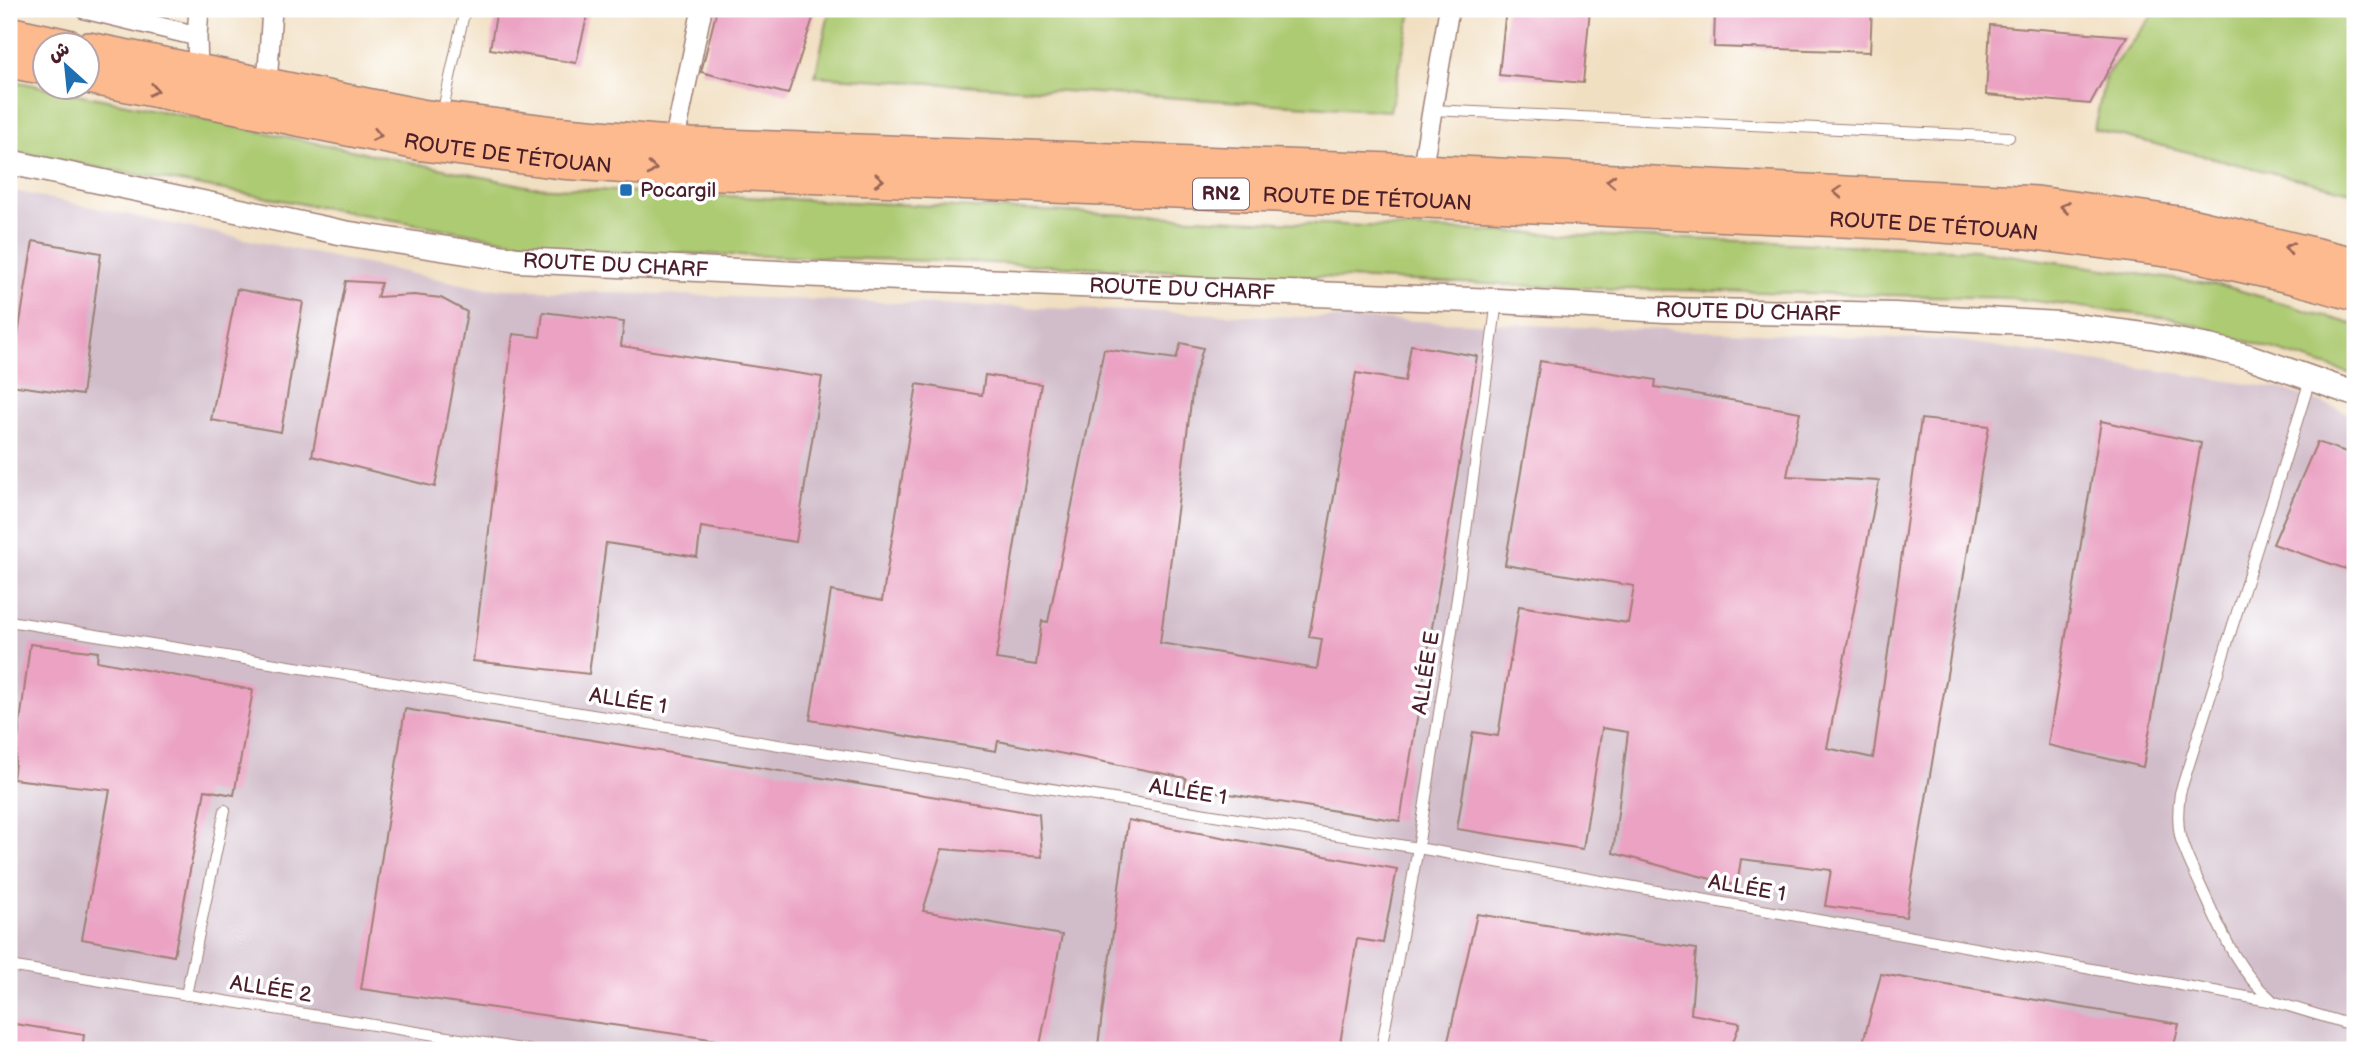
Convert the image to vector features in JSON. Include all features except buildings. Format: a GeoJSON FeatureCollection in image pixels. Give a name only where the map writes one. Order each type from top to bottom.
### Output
{"type":"FeatureCollection","features":[{"type":"Feature","properties":{"kind":"highway"},"geometry":{"type":"LineString","coordinates":[[9,33],[32,38]]}},
{"type":"Feature","properties":{"kind":"highway","name":"ROUTE DE TÉTOUAN"},"geometry":{"type":"LineString","coordinates":[[102,52],[441,118],[555,134],[674,143],[1422,171],[2037,203],[2186,224],[2355,264]]}},
{"type":"Feature","properties":{"kind":"highway"},"geometry":{"type":"LineString","coordinates":[[9,61],[32,65]]}},
{"type":"Feature","properties":{"kind":"highway","name":"ROUTE DE TÉTOUAN"},"geometry":{"type":"LineString","coordinates":[[102,80],[423,144],[561,162],[712,173],[1454,202],[1885,222],[2027,232],[2181,252],[2355,294]]}},
{"type":"Feature","properties":{"kind":"street"},"geometry":{"type":"LineString","coordinates":[[85,9],[197,36]]}},
{"type":"Feature","properties":{"kind":"street"},"geometry":{"type":"LineString","coordinates":[[198,72],[199,9]]}},
{"type":"Feature","properties":{"kind":"street"},"geometry":{"type":"LineString","coordinates":[[267,85],[272,9]]}},
{"type":"Feature","properties":{"kind":"street"},"geometry":{"type":"LineString","coordinates":[[674,143],[702,9]]}},
{"type":"Feature","properties":{"kind":"street"},"geometry":{"type":"LineString","coordinates":[[1422,171],[1448,9]]}},
{"type":"Feature","properties":{"kind":"street","name":"ROUTE DU CHARF"},"geometry":{"type":"LineString","coordinates":[[9,162],[344,233],[518,260],[796,274],[1497,300],[1665,310],[1895,315],[2059,324],[2209,347],[2250,357],[2355,394]]}},
{"type":"Feature","properties":{"kind":"lane"},"geometry":{"type":"LineString","coordinates":[[441,118],[465,9]]}},
{"type":"Feature","properties":{"kind":"lane"},"geometry":{"type":"LineString","coordinates":[[1432,110],[2009,137]]}},
{"type":"Feature","properties":{"kind":"lane","name":"ALLÉE E"},"geometry":{"type":"LineString","coordinates":[[1381,1050],[1418,848],[1457,598],[1497,300]]}},
{"type":"Feature","properties":{"kind":"lane"},"geometry":{"type":"LineString","coordinates":[[2275,1002],[2260,990],[2232,953],[2187,856],[2180,837],[2178,808],[2180,793],[2213,684],[2310,380]]}},
{"type":"Feature","properties":{"kind":"lane","name":"ALLÉE 1"},"geometry":{"type":"LineString","coordinates":[[9,621],[1418,848],[2275,1002],[2355,1026]]}},
{"type":"Feature","properties":{"kind":"lane"},"geometry":{"type":"LineString","coordinates":[[186,995],[225,810]]}},
{"type":"Feature","properties":{"kind":"lane","name":"ALLÉE 2"},"geometry":{"type":"LineString","coordinates":[[9,966],[528,1050]]}},
{"type":"Feature","properties":{"kind":"shaded area"},"geometry":{"type":"Polygon","coordinates":[[[9,190],[481,288],[1952,340],[2283,389],[2355,415],[2355,1050],[9,1050],[9,190]]]}},
{"type":"Feature","properties":{"kind":"green space"},"geometry":{"type":"Polygon","coordinates":[[[830,9],[1412,9],[1390,111],[815,76],[830,9]]]}},
{"type":"Feature","properties":{"kind":"green space"},"geometry":{"type":"Polygon","coordinates":[[[2158,9],[2355,9],[2355,193],[2094,129],[2106,75],[2158,9]]]}},
{"type":"Feature","properties":{"kind":"green space"},"geometry":{"type":"Polygon","coordinates":[[[9,80],[32,85],[32,102],[102,102],[102,99],[531,187],[1428,229],[1974,250],[2228,287],[2355,325],[2355,375],[2175,319],[2011,298],[1583,288],[967,262],[563,250],[9,150],[9,80]]]}},
{"type":"Feature","properties":{"kind":"place","name":"Pocargil"},"geometry":{"type":"Point","coordinates":[626,190]}}]}
